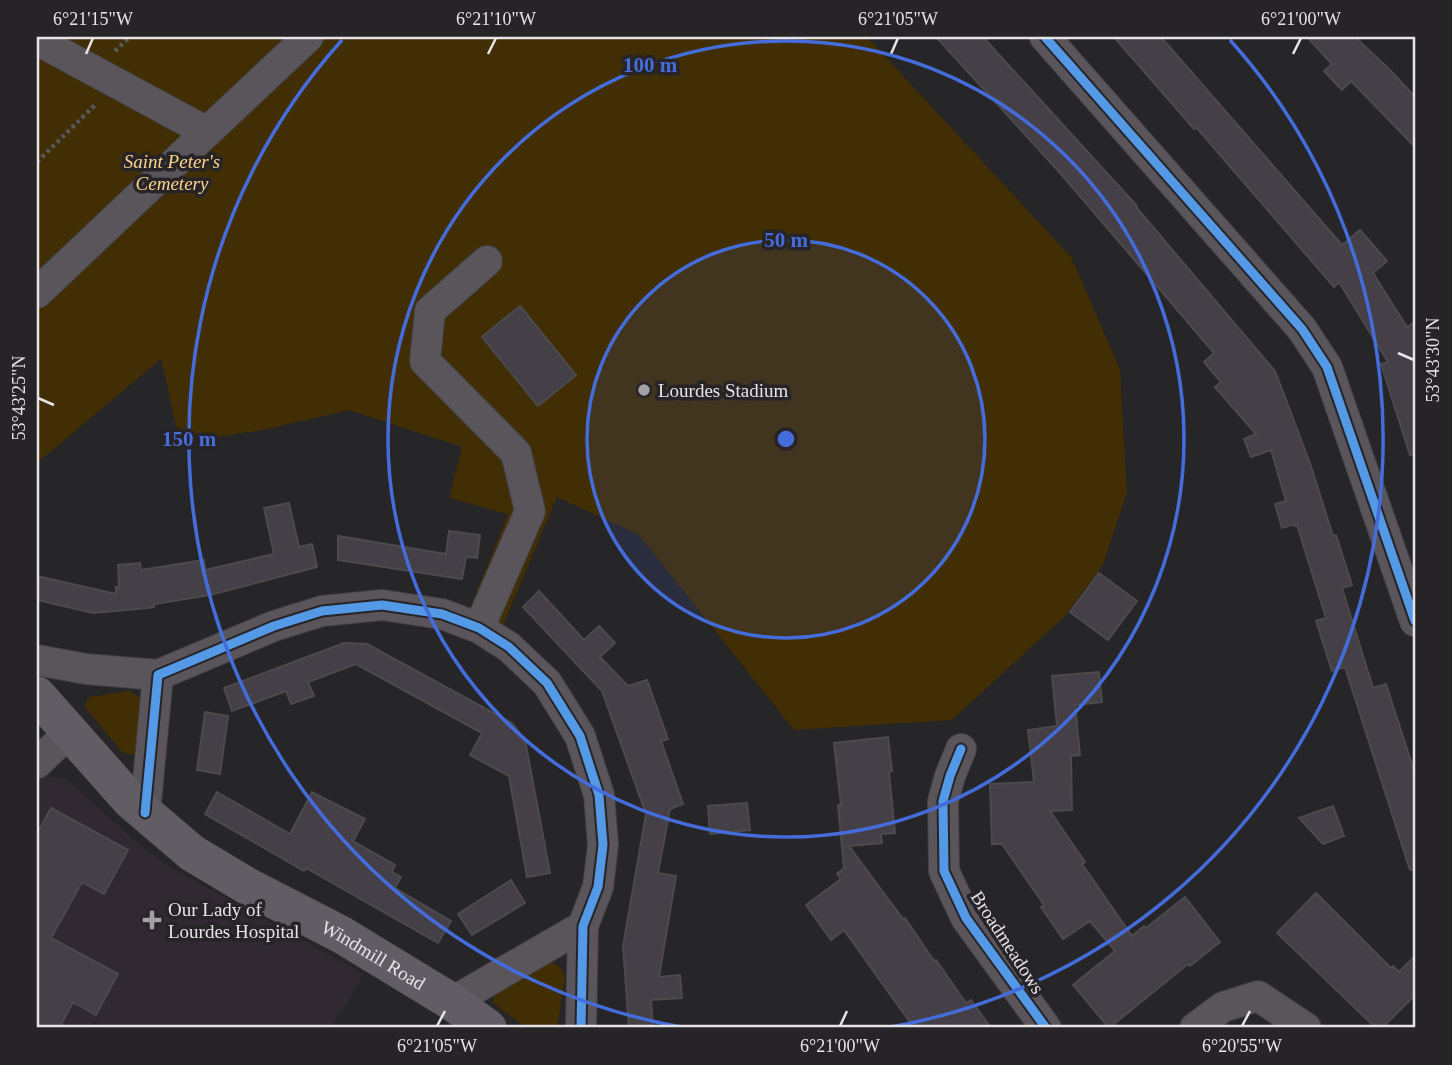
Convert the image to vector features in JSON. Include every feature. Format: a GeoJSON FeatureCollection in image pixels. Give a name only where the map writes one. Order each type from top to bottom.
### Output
{"type":"FeatureCollection","features":[{"type":"Feature","properties":{"kind":"main road","name":"Windmill Road"},"geometry":{"type":"LineString","coordinates":[[37,695],[130,800],[192,853],[249,887],[342,935],[452,1002],[488,1028]]}},
{"type":"Feature","properties":{"kind":"street"},"geometry":{"type":"LineString","coordinates":[[37,293],[308,37]]}},
{"type":"Feature","properties":{"kind":"street"},"geometry":{"type":"LineString","coordinates":[[1045,37],[1302,329],[1326,367],[1415,621]]}},
{"type":"Feature","properties":{"kind":"street"},"geometry":{"type":"LineString","coordinates":[[37,40],[207,132]]}},
{"type":"Feature","properties":{"kind":"street"},"geometry":{"type":"LineString","coordinates":[[479,628],[530,511],[516,453],[425,361],[430,311],[487,261]]}},
{"type":"Feature","properties":{"kind":"street"},"geometry":{"type":"LineString","coordinates":[[37,660],[86,669],[158,675],[274,626],[322,611],[382,605],[442,614],[479,628],[509,648],[547,683],[580,736],[599,795],[603,845],[598,887],[583,926],[581,1028]]}},
{"type":"Feature","properties":{"kind":"street"},"geometry":{"type":"LineString","coordinates":[[145,813],[158,675]]}},
{"type":"Feature","properties":{"kind":"street"},"geometry":{"type":"LineString","coordinates":[[37,763],[69,733]]}},
{"type":"Feature","properties":{"kind":"street","name":"Broadmeadows"},"geometry":{"type":"LineString","coordinates":[[961,749],[943,801],[944,871],[967,918],[1046,1028]]}},
{"type":"Feature","properties":{"kind":"street"},"geometry":{"type":"LineString","coordinates":[[452,1002],[583,926]]}},
{"type":"Feature","properties":{"kind":"street"},"geometry":{"type":"LineString","coordinates":[[1195,1028],[1223,1007],[1258,996],[1307,1028]]}},
{"type":"Feature","properties":{"kind":"path"},"geometry":{"type":"LineString","coordinates":[[37,162],[117,84]]}},
{"type":"Feature","properties":{"kind":"shaded area","name":"Our Lady of Lourdes Hospital"},"geometry":{"type":"Polygon","coordinates":[[[37,767],[46,776],[72,783],[134,840],[170,867],[364,974],[332,1028],[109,1028],[94,1021],[89,1028],[37,1028],[37,767]]]}},
{"type":"Feature","properties":{"kind":"green space","name":"Lourdes Stadium"},"geometry":{"type":"Polygon","coordinates":[[[37,37],[867,37],[1071,257],[1120,369],[1127,493],[1103,565],[1065,616],[952,720],[794,730],[639,535],[557,497],[502,628],[468,613],[508,514],[449,498],[462,447],[349,410],[263,430],[180,443],[161,359],[37,463],[37,37]]]}},
{"type":"Feature","properties":{"kind":"green space"},"geometry":{"type":"Polygon","coordinates":[[[129,691],[141,698],[139,750],[135,755],[123,753],[84,706],[89,697],[129,691]]]}},
{"type":"Feature","properties":{"kind":"green space"},"geometry":{"type":"Polygon","coordinates":[[[542,964],[558,965],[565,978],[557,1028],[527,1028],[493,1003],[494,994],[542,964]]]}},
{"type":"Feature","properties":{"kind":"building"},"geometry":{"type":"Polygon","coordinates":[[[936,37],[983,37],[1137,206],[1275,371],[1352,585],[1342,588],[1373,688],[1386,684],[1415,774],[1415,869],[1410,870],[1345,667],[1332,671],[1316,621],[1326,618],[1297,525],[1282,528],[1275,504],[1286,501],[1271,450],[1251,457],[1244,439],[1256,434],[1215,387],[1221,382],[1204,362],[1214,353],[1061,174],[936,37]]]}},
{"type":"Feature","properties":{"kind":"building"},"geometry":{"type":"Polygon","coordinates":[[[1114,37],[1161,37],[1342,245],[1360,230],[1387,261],[1373,273],[1407,327],[1415,322],[1415,454],[1410,455],[1381,364],[1388,362],[1339,282],[1334,287],[1196,127],[1194,129],[1114,37]]]}},
{"type":"Feature","properties":{"kind":"building"},"geometry":{"type":"Polygon","coordinates":[[[1307,37],[1355,37],[1390,70],[1415,97],[1415,147],[1351,81],[1342,90],[1324,71],[1332,64],[1307,37]]]}},
{"type":"Feature","properties":{"kind":"building"},"geometry":{"type":"Polygon","coordinates":[[[520,306],[576,375],[538,406],[482,337],[520,306]]]}},
{"type":"Feature","properties":{"kind":"building"},"geometry":{"type":"Polygon","coordinates":[[[289,503],[299,547],[312,544],[317,567],[210,595],[154,604],[154,607],[148,608],[93,613],[37,600],[37,576],[116,594],[116,587],[119,587],[118,565],[140,563],[141,570],[204,560],[205,570],[274,554],[264,508],[289,503]]]}},
{"type":"Feature","properties":{"kind":"building"},"geometry":{"type":"Polygon","coordinates":[[[449,531],[480,535],[477,558],[466,557],[462,579],[338,560],[338,536],[446,554],[449,531]]]}},
{"type":"Feature","properties":{"kind":"building"},"geometry":{"type":"Polygon","coordinates":[[[1099,573],[1137,601],[1108,640],[1070,612],[1099,573]]]}},
{"type":"Feature","properties":{"kind":"building"},"geometry":{"type":"Polygon","coordinates":[[[539,591],[584,640],[599,626],[615,643],[600,657],[628,686],[647,680],[668,739],[661,741],[683,804],[670,809],[658,873],[676,876],[659,977],[680,975],[682,998],[651,1000],[653,1028],[629,1028],[623,946],[646,814],[602,691],[523,607],[539,591]]]}},
{"type":"Feature","properties":{"kind":"building"},"geometry":{"type":"Polygon","coordinates":[[[344,643],[367,644],[512,723],[525,740],[550,873],[527,877],[509,776],[470,755],[482,733],[356,664],[308,682],[314,696],[291,704],[286,691],[232,711],[224,688],[344,643]]]}},
{"type":"Feature","properties":{"kind":"building"},"geometry":{"type":"Polygon","coordinates":[[[1099,672],[1102,702],[1075,705],[1080,755],[1071,756],[1072,810],[1050,811],[1085,862],[1082,864],[1132,936],[1185,897],[1220,942],[1190,966],[1188,964],[1109,1028],[1073,985],[1115,951],[1090,921],[1063,939],[1041,907],[1044,905],[1002,844],[992,844],[990,784],[1034,782],[1028,730],[1057,726],[1052,676],[1099,672]]]}},
{"type":"Feature","properties":{"kind":"building"},"geometry":{"type":"Polygon","coordinates":[[[205,712],[228,716],[220,774],[197,770],[205,712]]]}},
{"type":"Feature","properties":{"kind":"building"},"geometry":{"type":"Polygon","coordinates":[[[888,737],[895,833],[881,834],[882,843],[849,846],[966,1003],[971,1000],[991,1028],[914,1028],[844,930],[831,940],[806,905],[841,879],[837,874],[844,868],[834,743],[888,737]]]}},
{"type":"Feature","properties":{"kind":"building"},"geometry":{"type":"Polygon","coordinates":[[[217,792],[290,834],[312,792],[365,819],[353,841],[395,865],[392,872],[401,877],[395,888],[451,921],[438,943],[205,814],[217,792]]]}},
{"type":"Feature","properties":{"kind":"building"},"geometry":{"type":"Polygon","coordinates":[[[747,803],[750,830],[710,834],[708,806],[747,803]]]}},
{"type":"Feature","properties":{"kind":"building"},"geometry":{"type":"Polygon","coordinates":[[[1333,806],[1344,836],[1323,844],[1299,818],[1333,806]]]}},
{"type":"Feature","properties":{"kind":"building"},"geometry":{"type":"Polygon","coordinates":[[[51,808],[128,850],[104,894],[82,882],[51,938],[118,974],[96,1015],[73,1002],[59,1028],[37,1028],[37,834],[51,808]]]}},
{"type":"Feature","properties":{"kind":"building"},"geometry":{"type":"Polygon","coordinates":[[[511,880],[525,903],[472,935],[458,914],[511,880]]]}},
{"type":"Feature","properties":{"kind":"building"},"geometry":{"type":"Polygon","coordinates":[[[1316,893],[1391,968],[1393,966],[1399,972],[1415,956],[1415,995],[1382,1028],[1376,1028],[1277,933],[1316,893]]]}},
{"type":"Feature","properties":{"kind":"cycle path"},"geometry":{"type":"LineString","coordinates":[[1045,37],[1302,329],[1327,367],[1415,621]]}},
{"type":"Feature","properties":{"kind":"cycle path"},"geometry":{"type":"LineString","coordinates":[[145,813],[158,675],[274,626],[322,611],[382,605],[442,614],[479,628],[509,647],[547,683],[580,736],[599,795],[603,845],[598,887],[583,926],[581,1028]]}},
{"type":"Feature","properties":{"kind":"cycle path"},"geometry":{"type":"LineString","coordinates":[[961,749],[943,801],[944,871],[966,918],[1046,1028]]}},
{"type":"Feature","properties":{"kind":"place","name":"Lourdes Stadium"},"geometry":{"type":"Point","coordinates":[644,390]}},
{"type":"Feature","properties":{"kind":"place","name":"Our Lady of Lourdes Hospital"},"geometry":{"type":"Point","coordinates":[152,920]}},
{"type":"Feature","properties":{"kind":"park label","name":"Saint Peter's Cemetery"},"geometry":{"type":"Point","coordinates":[172,172]}}]}
